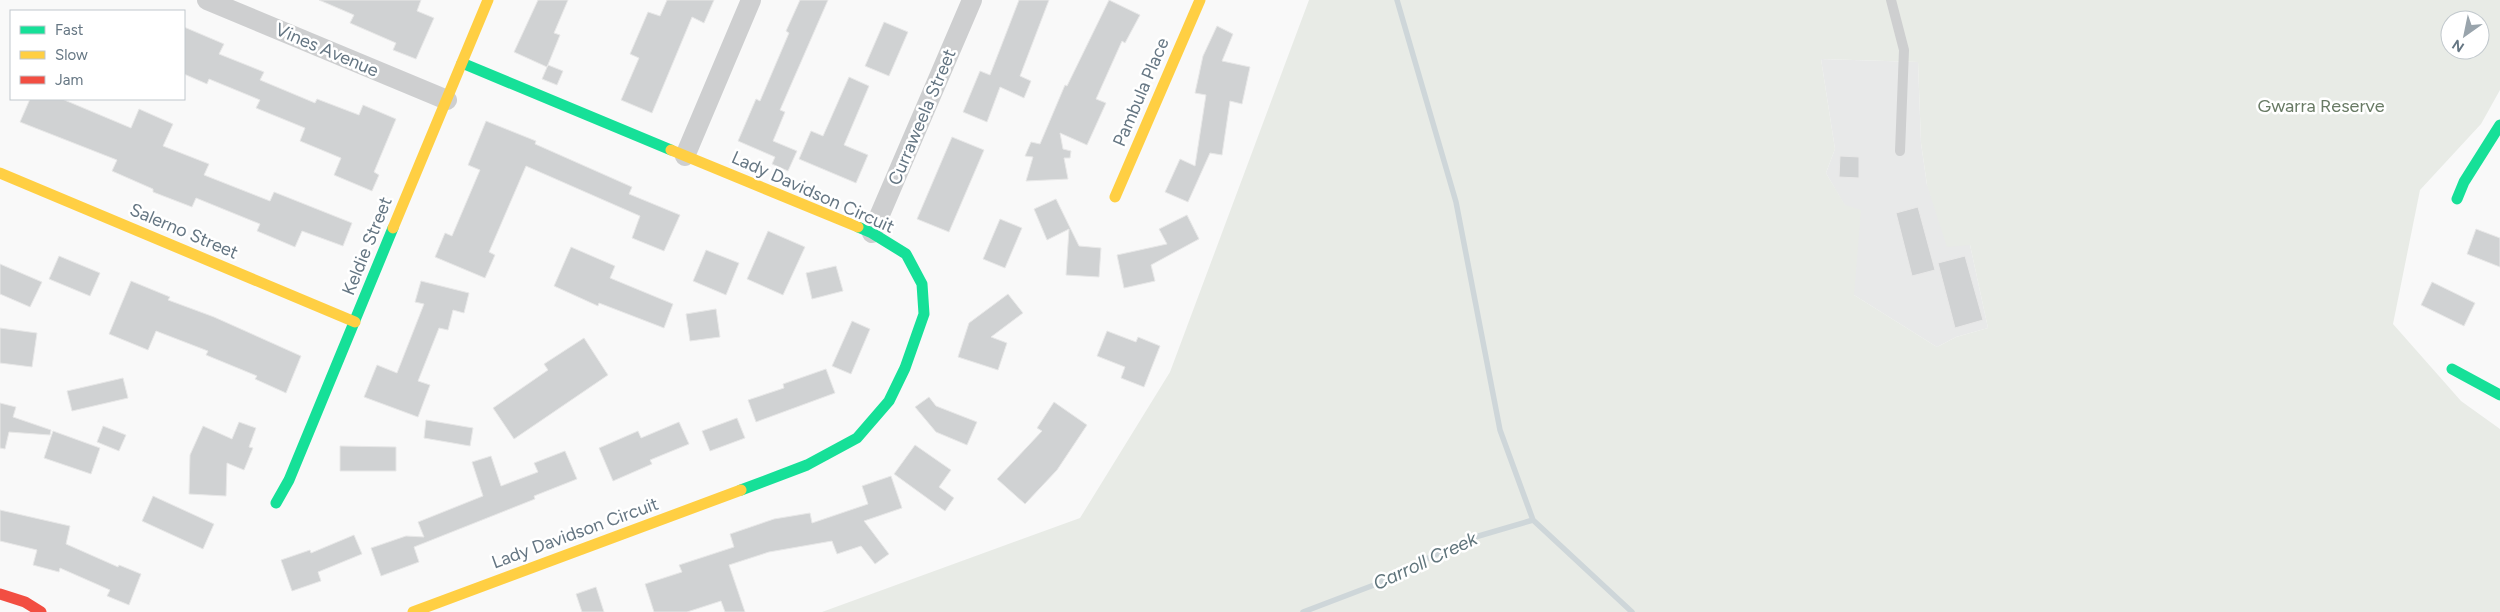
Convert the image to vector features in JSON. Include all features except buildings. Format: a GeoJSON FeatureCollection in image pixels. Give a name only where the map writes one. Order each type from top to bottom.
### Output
{"type":"FeatureCollection","features":[{"type":"Feature","properties":{"kind":"street","name":"Vines Avenue"},"geometry":{"type":"LineString","coordinates":[[207,0],[447,100]]}},
{"type":"Feature","properties":{"kind":"street","name":"Keldie Street"},"geometry":{"type":"LineString","coordinates":[[276,503],[289,480],[488,0]]}},
{"type":"Feature","properties":{"kind":"street"},"geometry":{"type":"LineString","coordinates":[[685,156],[751,0]]}},
{"type":"Feature","properties":{"kind":"street","name":"Curraweela Street"},"geometry":{"type":"LineString","coordinates":[[872,233],[972,0]]}},
{"type":"Feature","properties":{"kind":"street","name":"Pambula Place"},"geometry":{"type":"LineString","coordinates":[[1115,197],[1200,0]]}},
{"type":"Feature","properties":{"kind":"street","name":"Lady Davidson Circuit"},"geometry":{"type":"LineString","coordinates":[[413,612],[807,465],[857,438],[889,401],[905,368],[924,314],[922,284],[906,254],[872,233],[462,63]]}},
{"type":"Feature","properties":{"kind":"street"},"geometry":{"type":"LineString","coordinates":[[2457,199],[2464,182],[2500,124]]}},
{"type":"Feature","properties":{"kind":"street","name":"Salerno Street"},"geometry":{"type":"LineString","coordinates":[[0,173],[355,322]]}},
{"type":"Feature","properties":{"kind":"street"},"geometry":{"type":"LineString","coordinates":[[2452,370],[2500,395]]}},
{"type":"Feature","properties":{"kind":"street"},"geometry":{"type":"LineString","coordinates":[[0,594],[25,602],[41,612]]}},
{"type":"Feature","properties":{"kind":"lane"},"geometry":{"type":"LineString","coordinates":[[1891,0],[1904,50],[1900,152]]}},
{"type":"Feature","properties":{"kind":"shaded area"},"geometry":{"type":"Polygon","coordinates":[[[1821,59],[1918,62],[1921,143],[1927,185],[1970,245],[1988,328],[1956,337],[1937,347],[1854,295],[1845,206],[1826,173],[1835,149],[1821,59]]]}},
{"type":"Feature","properties":{"kind":"green space","name":"Gwarra Reserve"},"geometry":{"type":"Polygon","coordinates":[[[1309,0],[2500,0],[2500,90],[2481,124],[2420,190],[2393,324],[2461,401],[2500,429],[2500,612],[822,612],[1080,518],[1170,372],[1309,0]],[[1821,59],[1835,149],[1826,173],[1845,205],[1861,210],[1854,295],[1937,347],[1956,337],[1988,328],[1970,245],[1947,247],[1927,185],[1921,143],[1918,62],[1821,59]]]}},
{"type":"Feature","properties":{"kind":"waterway"},"geometry":{"type":"LineString","coordinates":[[1397,0],[1456,202],[1500,430],[1533,520]]}},
{"type":"Feature","properties":{"kind":"waterway","name":"Carroll Creek"},"geometry":{"type":"LineString","coordinates":[[1303,612],[1374,585],[1465,540],[1533,520],[1632,612]]}},
{"type":"Feature","properties":{"kind":"traffic: fast"},"geometry":{"type":"LineString","coordinates":[[462,63],[671,150]]}},
{"type":"Feature","properties":{"kind":"traffic: fast"},"geometry":{"type":"LineString","coordinates":[[2457,199],[2464,182],[2500,125]]}},
{"type":"Feature","properties":{"kind":"traffic: fast"},"geometry":{"type":"LineString","coordinates":[[741,490],[807,465],[857,438],[889,401],[905,368],[924,314],[922,284],[906,254],[872,233],[858,227]]}},
{"type":"Feature","properties":{"kind":"traffic: fast"},"geometry":{"type":"LineString","coordinates":[[276,503],[289,480],[393,228]]}},
{"type":"Feature","properties":{"kind":"traffic: fast"},"geometry":{"type":"LineString","coordinates":[[2452,369],[2500,395]]}},
{"type":"Feature","properties":{"kind":"traffic: slow"},"geometry":{"type":"LineString","coordinates":[[393,228],[488,0]]}},
{"type":"Feature","properties":{"kind":"traffic: slow"},"geometry":{"type":"LineString","coordinates":[[1115,197],[1200,0]]}},
{"type":"Feature","properties":{"kind":"traffic: slow"},"geometry":{"type":"LineString","coordinates":[[671,150],[858,227]]}},
{"type":"Feature","properties":{"kind":"traffic: slow"},"geometry":{"type":"LineString","coordinates":[[0,173],[355,322]]}},
{"type":"Feature","properties":{"kind":"traffic: slow"},"geometry":{"type":"LineString","coordinates":[[413,612],[741,490]]}},
{"type":"Feature","properties":{"kind":"traffic: jam"},"geometry":{"type":"LineString","coordinates":[[0,594],[25,602],[41,612]]}}]}
